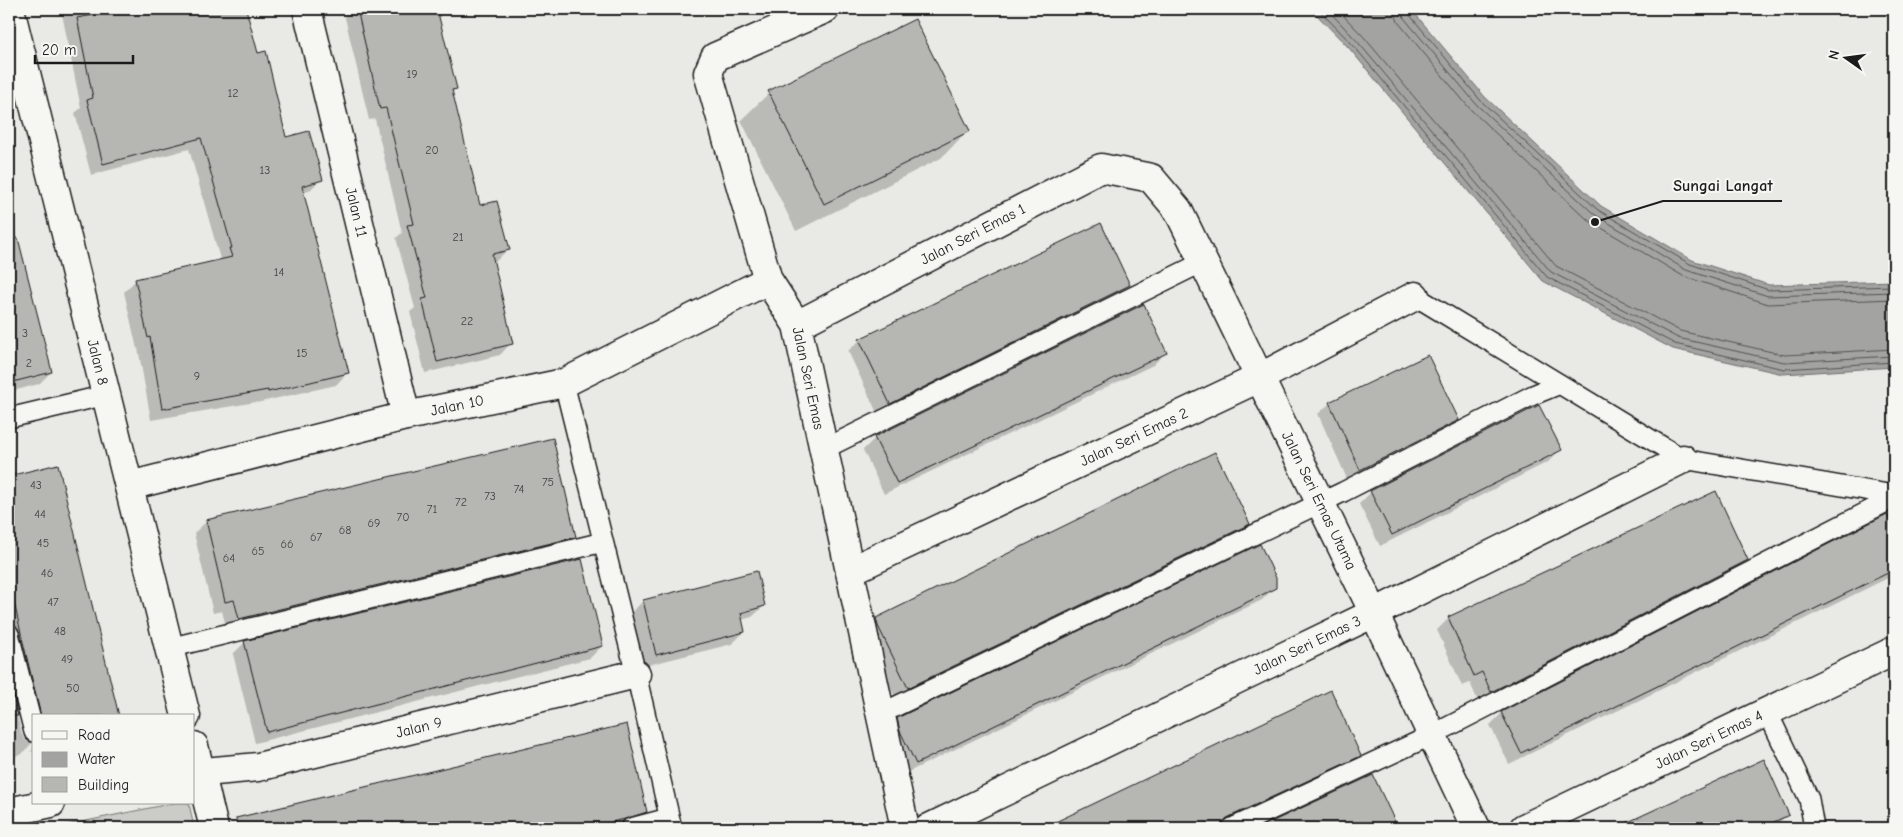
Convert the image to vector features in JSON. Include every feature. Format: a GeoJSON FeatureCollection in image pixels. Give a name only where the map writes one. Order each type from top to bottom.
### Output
{"type":"FeatureCollection","features":[{"type":"Feature","properties":{"kind":"street","name":"Jalan 11"},"geometry":{"type":"LineString","coordinates":[[307,9],[406,416]]}},
{"type":"Feature","properties":{"kind":"street","name":"Jalan Seri Emas"},"geometry":{"type":"LineString","coordinates":[[824,9],[715,57],[708,72],[768,280],[797,325],[905,828]]}},
{"type":"Feature","properties":{"kind":"street","name":"Jalan 8"},"geometry":{"type":"LineString","coordinates":[[11,18],[186,714]]}},
{"type":"Feature","properties":{"kind":"street","name":"Jalan Seri Emas 1"},"geometry":{"type":"LineString","coordinates":[[797,325],[1101,168],[1151,178]]}},
{"type":"Feature","properties":{"kind":"street","name":"Jalan Seri Emas Utama"},"geometry":{"type":"LineString","coordinates":[[1151,178],[1178,210],[1374,613],[1476,828]]}},
{"type":"Feature","properties":{"kind":"street","name":"Jalan 10"},"geometry":{"type":"LineString","coordinates":[[129,486],[406,416],[564,383],[768,280]]}},
{"type":"Feature","properties":{"kind":"street","name":"Jalan Seri Emas 2"},"geometry":{"type":"LineString","coordinates":[[850,571],[1259,378],[1415,296]]}},
{"type":"Feature","properties":{"kind":"street","name":"Jalan Seri Emas 3"},"geometry":{"type":"LineString","coordinates":[[929,828],[1374,613],[1683,459]]}},
{"type":"Feature","properties":{"kind":"street","name":"Jalan Seri Emas 4"},"geometry":{"type":"LineString","coordinates":[[1524,828],[1894,651]]}},
{"type":"Feature","properties":{"kind":"street","name":"Jalan 9"},"geometry":{"type":"LineString","coordinates":[[196,763],[258,767],[636,674]]}},
{"type":"Feature","properties":{"kind":"street"},"geometry":{"type":"LineString","coordinates":[[196,763],[214,828]]}},
{"type":"Feature","properties":{"kind":"street"},"geometry":{"type":"LineString","coordinates":[[9,812],[46,804]]}},
{"type":"Feature","properties":{"kind":"lane"},"geometry":{"type":"LineString","coordinates":[[824,448],[1203,262]]}},
{"type":"Feature","properties":{"kind":"lane"},"geometry":{"type":"LineString","coordinates":[[1415,296],[1683,459],[1894,497]]}},
{"type":"Feature","properties":{"kind":"lane"},"geometry":{"type":"LineString","coordinates":[[564,383],[671,823],[631,828]]}},
{"type":"Feature","properties":{"kind":"lane"},"geometry":{"type":"LineString","coordinates":[[880,714],[1320,503],[1560,384]]}},
{"type":"Feature","properties":{"kind":"lane"},"geometry":{"type":"LineString","coordinates":[[9,418],[106,395]]}},
{"type":"Feature","properties":{"kind":"lane"},"geometry":{"type":"LineString","coordinates":[[1232,828],[1432,735],[1894,497]]}},
{"type":"Feature","properties":{"kind":"lane"},"geometry":{"type":"LineString","coordinates":[[169,648],[603,542]]}},
{"type":"Feature","properties":{"kind":"lane"},"geometry":{"type":"LineString","coordinates":[[9,634],[32,724]]}},
{"type":"Feature","properties":{"kind":"lane"},"geometry":{"type":"LineString","coordinates":[[1768,711],[1809,799],[1814,828]]}},
{"type":"Feature","properties":{"kind":"shaded area"},"geometry":{"type":"Polygon","coordinates":[[[169,804],[189,804],[194,828],[52,828],[169,804]]]}},
{"type":"Feature","properties":{"kind":"water"},"geometry":{"type":"Polygon","coordinates":[[[1311,9],[1411,9],[1485,97],[1601,206],[1692,260],[1769,285],[1894,281],[1894,367],[1783,374],[1673,349],[1543,281],[1349,48],[1311,9]]]}},
{"type":"Feature","properties":{"kind":"building"},"geometry":{"type":"Polygon","coordinates":[[[125,9],[246,9],[258,53],[266,51],[286,137],[309,131],[323,180],[302,186],[349,373],[268,392],[268,390],[162,409],[150,337],[148,338],[135,279],[232,257],[229,248],[232,248],[201,138],[103,164],[87,100],[93,98],[77,18],[125,9]]]}},
{"type":"Feature","properties":{"kind":"building"},"geometry":{"type":"Polygon","coordinates":[[[357,9],[437,9],[457,89],[452,90],[480,205],[497,201],[510,250],[492,254],[513,344],[437,362],[422,299],[427,298],[407,225],[414,224],[386,108],[380,109],[357,9]]]}},
{"type":"Feature","properties":{"kind":"building"},"geometry":{"type":"Polygon","coordinates":[[[915,19],[970,131],[824,204],[768,91],[915,19]]]}},
{"type":"Feature","properties":{"kind":"building"},"geometry":{"type":"Polygon","coordinates":[[[1101,223],[1130,285],[890,404],[859,339],[1101,223]]]}},
{"type":"Feature","properties":{"kind":"building"},"geometry":{"type":"Polygon","coordinates":[[[18,238],[52,372],[9,383],[9,239],[18,238]]]}},
{"type":"Feature","properties":{"kind":"building"},"geometry":{"type":"Polygon","coordinates":[[[1144,304],[1167,353],[897,483],[874,437],[1144,304]]]}},
{"type":"Feature","properties":{"kind":"building"},"geometry":{"type":"Polygon","coordinates":[[[1428,355],[1459,420],[1360,470],[1329,402],[1428,355]]]}},
{"type":"Feature","properties":{"kind":"building"},"geometry":{"type":"Polygon","coordinates":[[[1539,405],[1562,450],[1392,535],[1370,491],[1539,405]]]}},
{"type":"Feature","properties":{"kind":"building"},"geometry":{"type":"Polygon","coordinates":[[[553,438],[576,537],[239,619],[234,600],[225,602],[206,520],[553,438]]]}},
{"type":"Feature","properties":{"kind":"building"},"geometry":{"type":"Polygon","coordinates":[[[1215,452],[1250,524],[908,688],[878,626],[876,618],[1215,452]]]}},
{"type":"Feature","properties":{"kind":"building"},"geometry":{"type":"Polygon","coordinates":[[[58,464],[119,714],[41,714],[9,580],[9,476],[58,464]]]}},
{"type":"Feature","properties":{"kind":"building"},"geometry":{"type":"Polygon","coordinates":[[[1716,491],[1748,560],[1491,692],[1482,672],[1474,676],[1448,617],[1716,491]]]}},
{"type":"Feature","properties":{"kind":"building"},"geometry":{"type":"Polygon","coordinates":[[[1887,514],[1894,529],[1894,570],[1521,753],[1501,712],[1887,514]]]}},
{"type":"Feature","properties":{"kind":"building"},"geometry":{"type":"Polygon","coordinates":[[[1260,544],[1276,578],[1276,588],[916,764],[900,731],[897,718],[1260,544]]]}},
{"type":"Feature","properties":{"kind":"building"},"geometry":{"type":"Polygon","coordinates":[[[582,559],[603,646],[267,732],[244,641],[582,559]]]}},
{"type":"Feature","properties":{"kind":"building"},"geometry":{"type":"Polygon","coordinates":[[[757,571],[765,606],[741,613],[745,632],[656,655],[643,600],[757,571]]]}},
{"type":"Feature","properties":{"kind":"building"},"geometry":{"type":"Polygon","coordinates":[[[9,679],[18,716],[9,716],[9,679]]]}},
{"type":"Feature","properties":{"kind":"building"},"geometry":{"type":"Polygon","coordinates":[[[1331,690],[1361,756],[1227,818],[1221,828],[1043,828],[1331,690]]]}},
{"type":"Feature","properties":{"kind":"building"},"geometry":{"type":"Polygon","coordinates":[[[627,724],[647,812],[625,819],[585,828],[237,828],[236,818],[627,724]]]}},
{"type":"Feature","properties":{"kind":"building"},"geometry":{"type":"Polygon","coordinates":[[[1764,759],[1789,815],[1761,828],[1615,828],[1764,759]]]}},
{"type":"Feature","properties":{"kind":"building"},"geometry":{"type":"Polygon","coordinates":[[[1373,775],[1398,828],[1258,828],[1373,775]]]}},
{"type":"Feature","properties":{"kind":"place","name":"Sungai Langat"},"geometry":{"type":"Point","coordinates":[1595,222]}}]}
